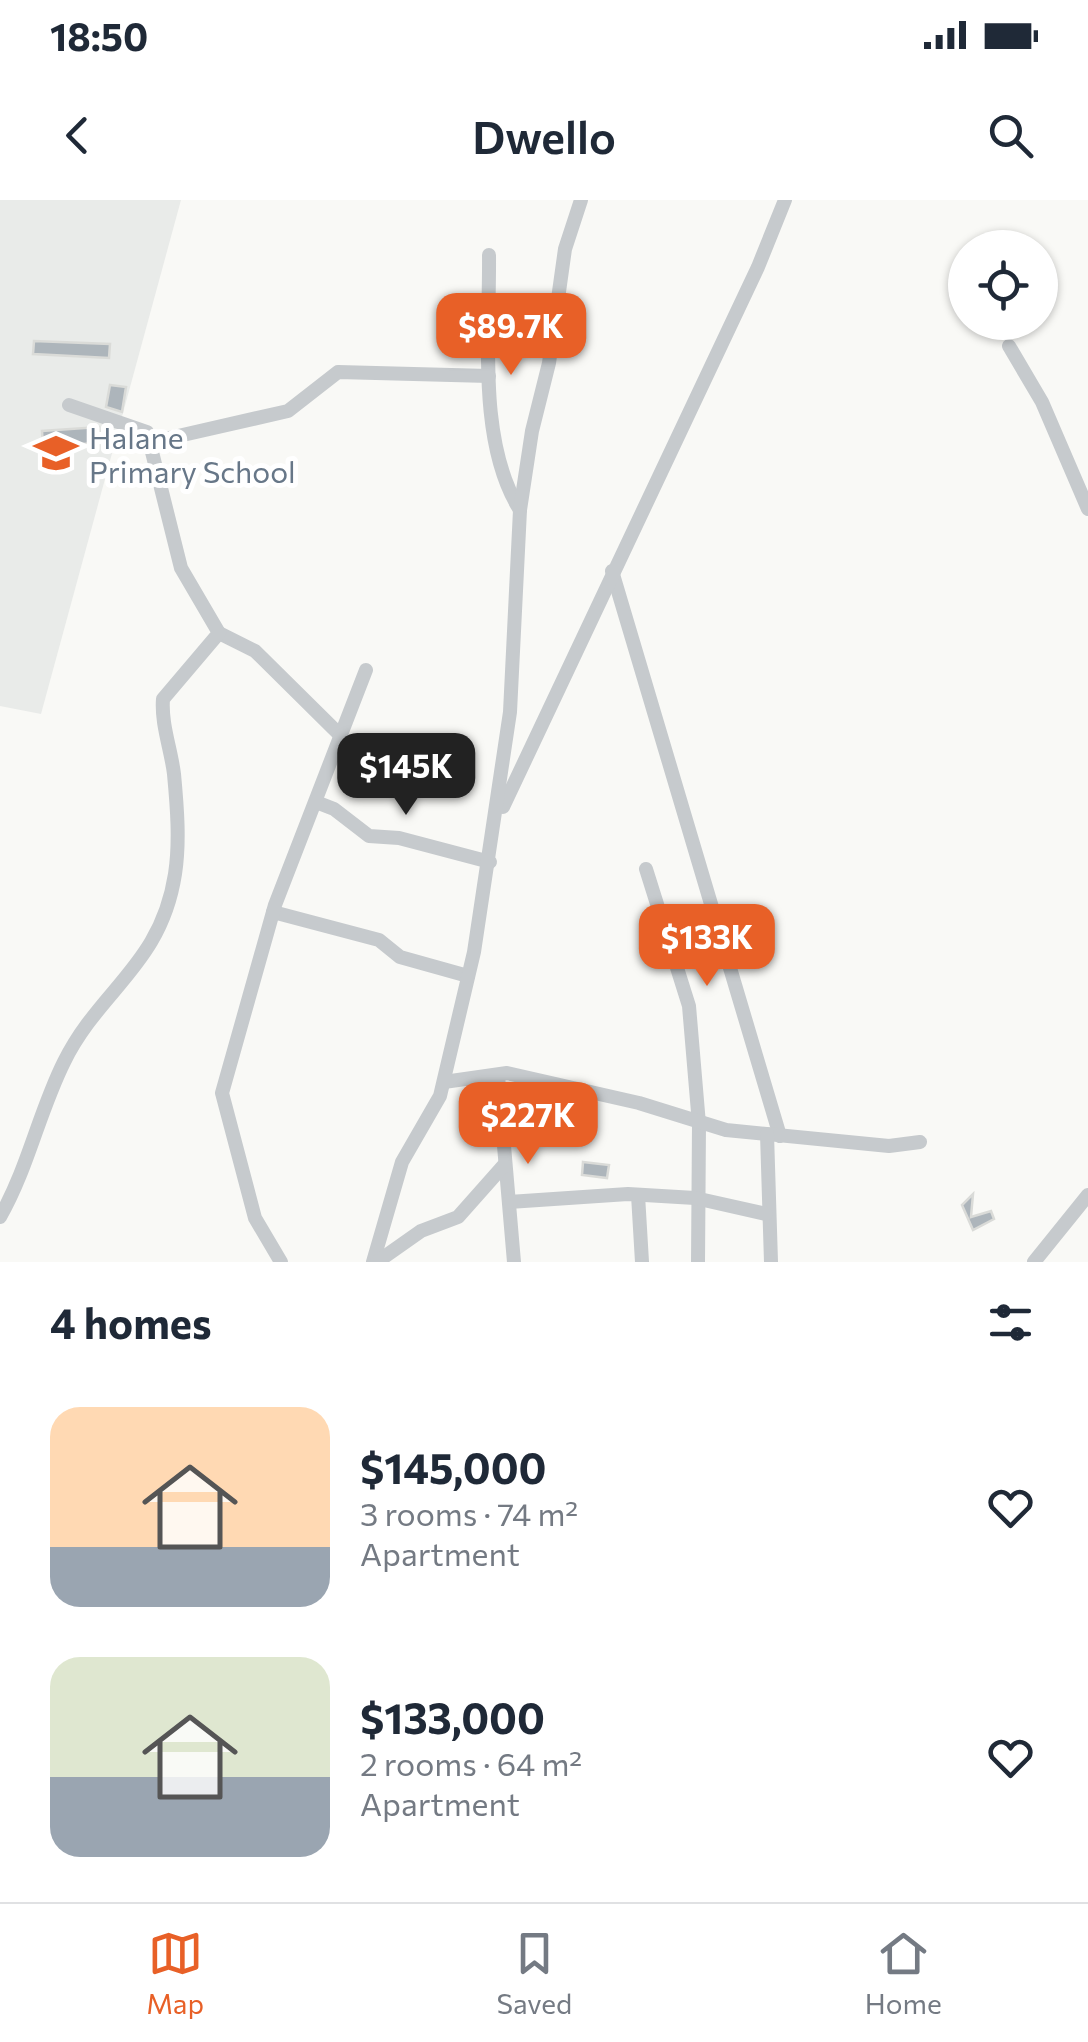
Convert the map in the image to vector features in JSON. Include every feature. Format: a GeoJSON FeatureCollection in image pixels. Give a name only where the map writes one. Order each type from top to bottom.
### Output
{"type":"FeatureCollection","features":[{"type":"Feature","properties":{"kind":"street"},"geometry":{"type":"LineString","coordinates":[[375,1262],[402,1162],[444,1082],[468,976],[497,820],[510,712],[520,510],[532,431],[549,363],[565,249],[581,200]]}},
{"type":"Feature","properties":{"kind":"street"},"geometry":{"type":"LineString","coordinates":[[497,820],[758,266],[785,200]]}},
{"type":"Feature","properties":{"kind":"street"},"geometry":{"type":"LineString","coordinates":[[489,254],[487,391],[509,493],[520,510]]}},
{"type":"Feature","properties":{"kind":"street"},"geometry":{"type":"LineString","coordinates":[[1009,346],[1042,402],[1088,508]]}},
{"type":"Feature","properties":{"kind":"street"},"geometry":{"type":"LineString","coordinates":[[152,442],[288,411],[338,372],[490,376]]}},
{"type":"Feature","properties":{"kind":"street"},"geometry":{"type":"LineString","coordinates":[[68,405],[136,425],[152,442],[182,568],[219,633],[239,639],[256,652],[342,736]]}},
{"type":"Feature","properties":{"kind":"street"},"geometry":{"type":"LineString","coordinates":[[612,571],[773,1135],[766,1214],[771,1262]]}},
{"type":"Feature","properties":{"kind":"street"},"geometry":{"type":"LineString","coordinates":[[0,1217],[14,1193],[65,1060],[105,1002],[145,957],[162,920],[171,894],[177,842],[174,774],[163,699],[219,633]]}},
{"type":"Feature","properties":{"kind":"street"},"geometry":{"type":"LineString","coordinates":[[281,1262],[256,1218],[222,1092],[273,912],[366,670]]}},
{"type":"Feature","properties":{"kind":"street"},"geometry":{"type":"LineString","coordinates":[[316,802],[343,814],[370,836],[490,862]]}},
{"type":"Feature","properties":{"kind":"street"},"geometry":{"type":"LineString","coordinates":[[646,869],[689,1006],[700,1124],[695,1198],[698,1262]]}},
{"type":"Feature","properties":{"kind":"street"},"geometry":{"type":"LineString","coordinates":[[273,912],[379,940],[400,957],[468,976]]}},
{"type":"Feature","properties":{"kind":"street"},"geometry":{"type":"LineString","coordinates":[[444,1082],[507,1073],[639,1102],[700,1124],[889,1146],[920,1142]]}},
{"type":"Feature","properties":{"kind":"street"},"geometry":{"type":"LineString","coordinates":[[498,1076],[514,1262]]}},
{"type":"Feature","properties":{"kind":"street"},"geometry":{"type":"LineString","coordinates":[[375,1262],[421,1231],[458,1216],[506,1164]]}},
{"type":"Feature","properties":{"kind":"street"},"geometry":{"type":"LineString","coordinates":[[508,1202],[638,1195],[695,1198],[766,1214]]}},
{"type":"Feature","properties":{"kind":"street"},"geometry":{"type":"LineString","coordinates":[[638,1195],[642,1262]]}},
{"type":"Feature","properties":{"kind":"street"},"geometry":{"type":"LineString","coordinates":[[1034,1262],[1088,1195]]}},
{"type":"Feature","properties":{"kind":"shaded area","name":"Halane Primary School"},"geometry":{"type":"Polygon","coordinates":[[[0,200],[181,200],[41,714],[0,706],[0,200]]]}},
{"type":"Feature","properties":{"kind":"building"},"geometry":{"type":"Polygon","coordinates":[[[34,341],[110,344],[109,358],[33,354],[34,341]]]}},
{"type":"Feature","properties":{"kind":"building"},"geometry":{"type":"Polygon","coordinates":[[[110,385],[126,387],[122,412],[106,407],[110,385]]]}},
{"type":"Feature","properties":{"kind":"building"},"geometry":{"type":"Polygon","coordinates":[[[99,427],[100,443],[43,446],[42,431],[99,427]]]}},
{"type":"Feature","properties":{"kind":"building"},"geometry":{"type":"Polygon","coordinates":[[[583,1162],[609,1165],[607,1178],[582,1175],[583,1162]]]}},
{"type":"Feature","properties":{"kind":"building"},"geometry":{"type":"Polygon","coordinates":[[[973,1194],[971,1217],[991,1211],[994,1219],[973,1230],[962,1205],[973,1194]]]}},
{"type":"Feature","properties":{"kind":"place","name":"Halane Primary School"},"geometry":{"type":"Point","coordinates":[56,453]}}]}
